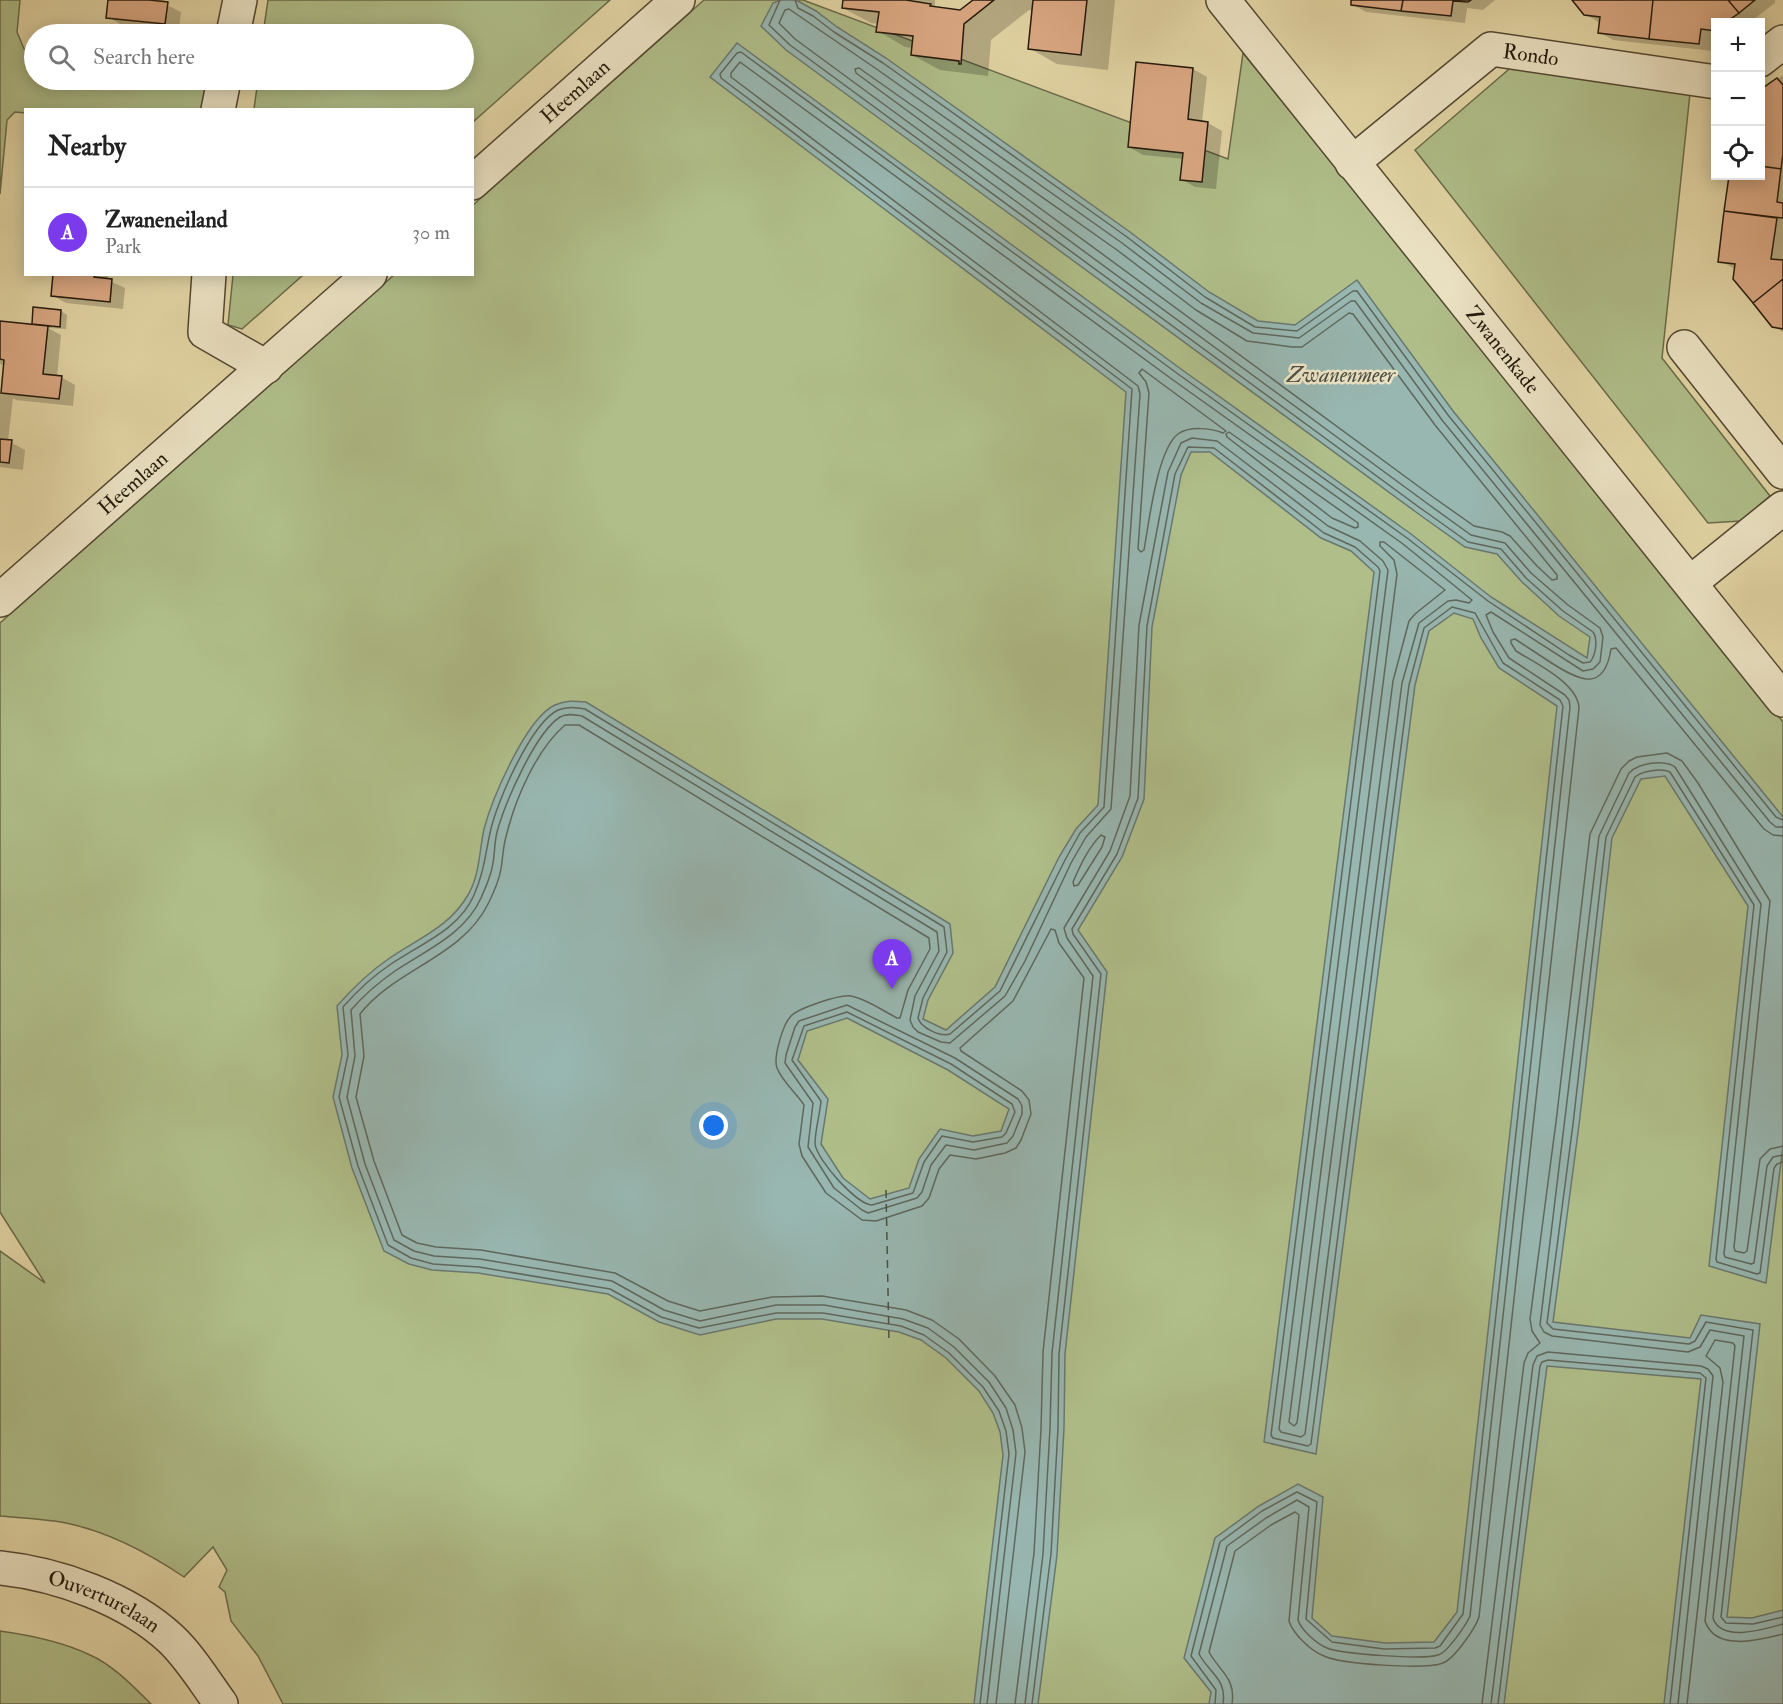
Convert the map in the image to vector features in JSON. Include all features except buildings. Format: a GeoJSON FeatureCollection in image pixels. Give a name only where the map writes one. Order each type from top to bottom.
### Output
{"type":"FeatureCollection","features":[{"type":"Feature","properties":{"kind":"street"},"geometry":{"type":"LineString","coordinates":[[235,24],[240,0]]}},
{"type":"Feature","properties":{"kind":"street","name":"Heemlaan"},"geometry":{"type":"LineString","coordinates":[[474,181],[678,0]]}},
{"type":"Feature","properties":{"kind":"street","name":"Zwanenkade"},"geometry":{"type":"LineString","coordinates":[[1223,0],[1783,700]]}},
{"type":"Feature","properties":{"kind":"street"},"geometry":{"type":"LineString","coordinates":[[1765,57],[1783,42]]}},
{"type":"Feature","properties":{"kind":"street","name":"Rondo"},"geometry":{"type":"LineString","coordinates":[[1352,163],[1491,49],[1711,81]]}},
{"type":"Feature","properties":{"kind":"street"},"geometry":{"type":"LineString","coordinates":[[218,108],[222,90]]}},
{"type":"Feature","properties":{"kind":"street"},"geometry":{"type":"LineString","coordinates":[[208,276],[205,332],[266,368]]}},
{"type":"Feature","properties":{"kind":"street","name":"Heemlaan"},"geometry":{"type":"LineString","coordinates":[[0,600],[368,276]]}},
{"type":"Feature","properties":{"kind":"street"},"geometry":{"type":"LineString","coordinates":[[1684,347],[1783,472]]}},
{"type":"Feature","properties":{"kind":"street"},"geometry":{"type":"LineString","coordinates":[[1690,583],[1783,508]]}},
{"type":"Feature","properties":{"kind":"street","name":"Ouverturelaan"},"geometry":{"type":"LineString","coordinates":[[0,1568],[38,1574],[90,1591],[140,1613],[172,1640],[221,1704]]}},
{"type":"Feature","properties":{"kind":"green space"},"geometry":{"type":"Polygon","coordinates":[[[0,0],[20,0],[17,32],[24,49],[24,90],[224,90],[221,108],[24,108],[24,113],[15,112],[7,120],[0,194],[0,0]]]}},
{"type":"Feature","properties":{"kind":"green space"},"geometry":{"type":"Polygon","coordinates":[[[268,0],[610,0],[474,121],[474,108],[254,108],[257,90],[474,90],[474,24],[264,24],[268,0]]]}},
{"type":"Feature","properties":{"kind":"green space"},"geometry":{"type":"Polygon","coordinates":[[[704,0],[803,0],[1228,159],[1243,53],[1783,722],[1783,1704],[283,1704],[258,1656],[231,1621],[225,1592],[219,1587],[227,1570],[213,1547],[184,1577],[140,1551],[94,1530],[61,1522],[0,1516],[0,1251],[45,1283],[0,1212],[0,623],[393,276],[474,276],[474,204],[704,0]]]}},
{"type":"Feature","properties":{"kind":"green space"},"geometry":{"type":"Polygon","coordinates":[[[1515,64],[1691,84],[1662,358],[1770,496],[1741,521],[1708,523],[1415,150],[1515,64]]]}},
{"type":"Feature","properties":{"kind":"green space"},"geometry":{"type":"Polygon","coordinates":[[[233,276],[302,276],[242,329],[228,325],[233,276]]]}},
{"type":"Feature","properties":{"kind":"green space"},"geometry":{"type":"Polygon","coordinates":[[[0,1631],[69,1646],[99,1659],[115,1670],[151,1704],[0,1704],[0,1631]]]}},
{"type":"Feature","properties":{"kind":"water","name":"Zwanenmeer"},"geometry":{"type":"Polygon","coordinates":[[[781,0],[796,0],[816,11],[886,58],[1130,232],[1209,292],[1258,321],[1295,325],[1357,280],[1453,411],[1783,817],[1783,1146],[1766,1283],[1709,1266],[1748,906],[1665,776],[1641,779],[1612,838],[1579,1125],[1553,1322],[1690,1338],[1701,1315],[1760,1324],[1727,1617],[1752,1618],[1783,1610],[1783,1704],[1664,1704],[1701,1379],[1547,1366],[1504,1704],[1209,1704],[1211,1692],[1184,1658],[1215,1538],[1259,1506],[1298,1484],[1323,1497],[1312,1618],[1332,1636],[1385,1643],[1434,1642],[1457,1612],[1557,706],[1499,668],[1481,638],[1473,619],[1454,613],[1429,631],[1415,685],[1316,1454],[1264,1442],[1374,572],[1351,551],[1321,538],[1210,452],[1191,452],[1181,475],[1152,627],[1144,799],[1122,857],[1078,930],[1107,972],[1065,1354],[1064,1428],[1057,1555],[1038,1704],[974,1704],[1003,1455],[1000,1432],[993,1413],[979,1391],[946,1358],[921,1340],[899,1332],[822,1319],[776,1319],[700,1335],[659,1322],[608,1294],[478,1273],[432,1270],[409,1264],[384,1251],[352,1168],[333,1097],[342,1055],[337,1006],[373,970],[441,925],[460,907],[475,879],[484,829],[502,780],[533,726],[544,713],[555,705],[574,701],[586,702],[950,924],[953,953],[928,1000],[923,1019],[946,1030],[995,987],[1059,857],[1076,829],[1098,805],[1126,392],[710,77],[737,43],[1181,369],[1411,534],[1491,597],[1587,658],[1590,637],[1559,616],[1522,582],[1497,554],[1465,547],[786,50],[761,26],[773,3],[781,0]],[[847,1018],[807,1031],[798,1060],[828,1099],[821,1144],[843,1178],[870,1199],[909,1188],[919,1159],[940,1129],[973,1136],[1001,1131],[1009,1109],[948,1070],[847,1018]]]}},
{"type":"Feature","properties":{"kind":"ferry route"},"geometry":{"type":"LineString","coordinates":[[886,1190],[889,1342]]}},
{"type":"Feature","properties":{"kind":"place","name":"Zwaneneiland"},"geometry":{"type":"Point","coordinates":[892,989]}}]}
